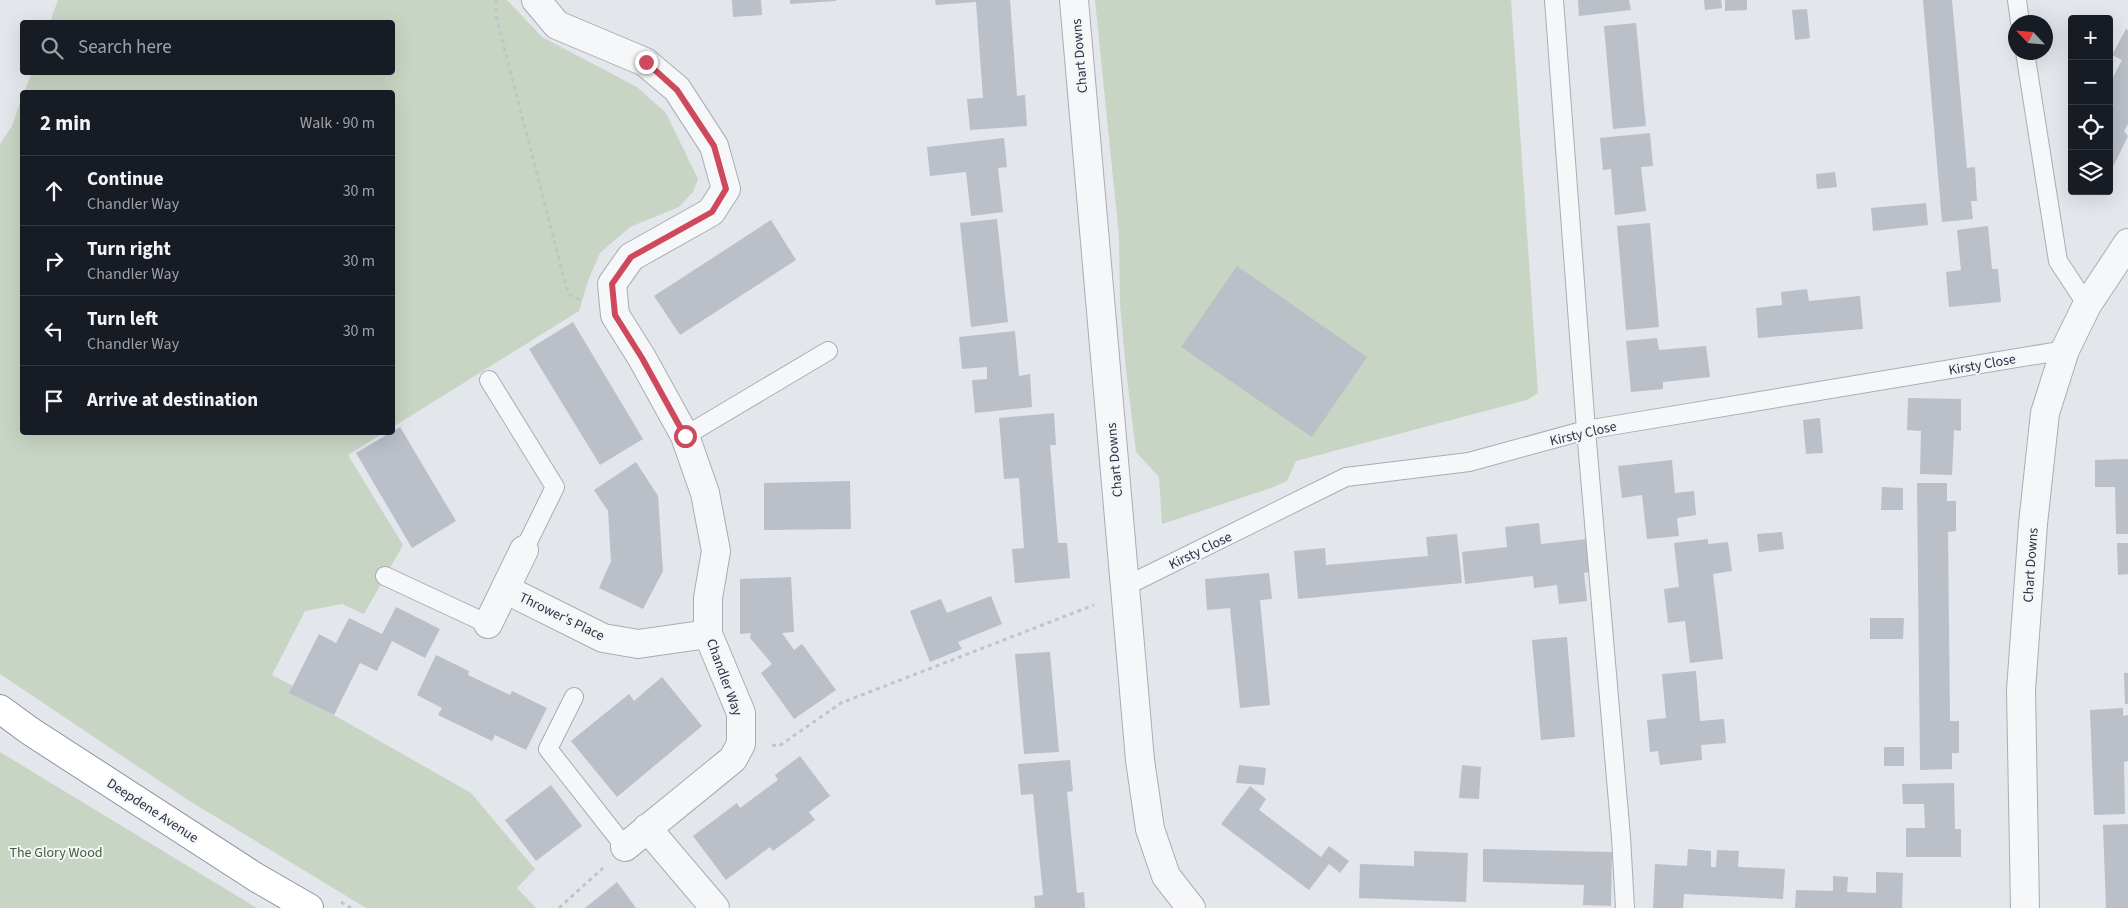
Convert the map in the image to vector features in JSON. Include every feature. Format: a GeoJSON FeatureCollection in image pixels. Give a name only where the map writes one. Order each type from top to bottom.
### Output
{"type":"FeatureCollection","features":[{"type":"Feature","properties":{"kind":"highway","name":"Deepdene Avenue"},"geometry":{"type":"LineString","coordinates":[[0,709],[30,731],[308,908]]}},
{"type":"Feature","properties":{"kind":"street","name":"Chandler Way"},"geometry":{"type":"LineString","coordinates":[[536,0],[557,25],[646,62],[677,90],[714,146],[726,189],[712,212],[631,257],[612,284],[615,315],[642,358],[685,436],[705,494],[716,551],[708,598],[708,634],[741,713],[741,744]]}},
{"type":"Feature","properties":{"kind":"street","name":"Chart Downs"},"geometry":{"type":"LineString","coordinates":[[1074,0],[1140,760],[1150,829],[1166,876],[1191,908]]}},
{"type":"Feature","properties":{"kind":"street","name":"Chart Downs"},"geometry":{"type":"LineString","coordinates":[[2025,908],[2021,690],[2033,524],[2045,413],[2065,350],[2086,305],[2128,243]]}},
{"type":"Feature","properties":{"kind":"street","name":"Thrower's Place"},"geometry":{"type":"LineString","coordinates":[[488,624],[524,550]]}},
{"type":"Feature","properties":{"kind":"street","name":"Thrower's Place"},"geometry":{"type":"LineString","coordinates":[[505,589],[603,638],[638,644],[708,634]]}},
{"type":"Feature","properties":{"kind":"street"},"geometry":{"type":"LineString","coordinates":[[624,847],[733,759],[741,744]]}},
{"type":"Feature","properties":{"kind":"street"},"geometry":{"type":"LineString","coordinates":[[647,828],[715,908]]}},
{"type":"Feature","properties":{"kind":"lane"},"geometry":{"type":"LineString","coordinates":[[1554,0],[1586,430],[1621,837],[1625,908]]}},
{"type":"Feature","properties":{"kind":"lane"},"geometry":{"type":"LineString","coordinates":[[2017,0],[2019,15]]}},
{"type":"Feature","properties":{"kind":"lane"},"geometry":{"type":"LineString","coordinates":[[2026,60],[2058,261],[2086,305]]}},
{"type":"Feature","properties":{"kind":"lane","name":"Kirsty Close"},"geometry":{"type":"LineString","coordinates":[[1124,587],[1346,476],[1469,462],[1586,430],[2065,350]]}},
{"type":"Feature","properties":{"kind":"lane"},"geometry":{"type":"LineString","coordinates":[[685,436],[828,351]]}},
{"type":"Feature","properties":{"kind":"lane"},"geometry":{"type":"LineString","coordinates":[[489,380],[555,487],[524,550]]}},
{"type":"Feature","properties":{"kind":"lane"},"geometry":{"type":"LineString","coordinates":[[385,576],[488,624]]}},
{"type":"Feature","properties":{"kind":"lane"},"geometry":{"type":"LineString","coordinates":[[574,697],[548,749],[624,847]]}},
{"type":"Feature","properties":{"kind":"path"},"geometry":{"type":"LineString","coordinates":[[496,0],[496,16],[568,294],[615,315]]}},
{"type":"Feature","properties":{"kind":"path"},"geometry":{"type":"LineString","coordinates":[[741,744],[779,746],[841,703],[1099,604],[1124,587]]}},
{"type":"Feature","properties":{"kind":"path"},"geometry":{"type":"LineString","coordinates":[[559,908],[624,847]]}},
{"type":"Feature","properties":{"kind":"green space"},"geometry":{"type":"Polygon","coordinates":[[[58,0],[507,0],[542,37],[637,87],[666,113],[698,179],[693,192],[679,207],[630,227],[600,253],[588,281],[579,311],[395,426],[395,90],[25,90],[31,75],[395,75],[395,20],[51,20],[58,0]]]}},
{"type":"Feature","properties":{"kind":"green space"},"geometry":{"type":"Polygon","coordinates":[[[1095,0],[1511,0],[1538,393],[1527,400],[1296,461],[1287,481],[1162,524],[1159,477],[1136,452],[1120,305],[1119,237],[1095,0]]]}},
{"type":"Feature","properties":{"kind":"green space"},"geometry":{"type":"Polygon","coordinates":[[[20,103],[20,435],[380,435],[348,455],[403,545],[364,614],[342,604],[305,611],[272,675],[293,686],[290,693],[334,715],[471,793],[535,869],[517,888],[536,908],[366,908],[188,800],[0,674],[0,144],[12,126],[20,103]]]}},
{"type":"Feature","properties":{"kind":"green space","name":"The Glory Wood"},"geometry":{"type":"Polygon","coordinates":[[[0,752],[257,908],[0,908],[0,752]]]}},
{"type":"Feature","properties":{"kind":"building"},"geometry":{"type":"Polygon","coordinates":[[[732,0],[761,0],[762,15],[733,17],[732,0]]]}},
{"type":"Feature","properties":{"kind":"building"},"geometry":{"type":"Polygon","coordinates":[[[790,0],[836,0],[836,1],[790,4],[790,0]]]}},
{"type":"Feature","properties":{"kind":"building"},"geometry":{"type":"Polygon","coordinates":[[[935,0],[1010,0],[1017,96],[1025,95],[1027,126],[970,130],[967,99],[983,98],[976,2],[936,5],[935,0]]]}},
{"type":"Feature","properties":{"kind":"building"},"geometry":{"type":"Polygon","coordinates":[[[1578,0],[1629,0],[1631,10],[1579,16],[1578,0]]]}},
{"type":"Feature","properties":{"kind":"building"},"geometry":{"type":"Polygon","coordinates":[[[1704,0],[1721,0],[1722,8],[1705,10],[1704,0]]]}},
{"type":"Feature","properties":{"kind":"building"},"geometry":{"type":"Polygon","coordinates":[[[1725,0],[1747,0],[1747,10],[1725,11],[1725,0]]]}},
{"type":"Feature","properties":{"kind":"building"},"geometry":{"type":"Polygon","coordinates":[[[1923,0],[1952,0],[1967,168],[1975,167],[1977,201],[1971,201],[1973,219],[1942,222],[1923,0]]]}},
{"type":"Feature","properties":{"kind":"building"},"geometry":{"type":"Polygon","coordinates":[[[1807,9],[1810,38],[1795,40],[1792,10],[1807,9]]]}},
{"type":"Feature","properties":{"kind":"building"},"geometry":{"type":"Polygon","coordinates":[[[1636,23],[1646,126],[1613,129],[1604,26],[1636,23]]]}},
{"type":"Feature","properties":{"kind":"building"},"geometry":{"type":"Polygon","coordinates":[[[2126,29],[2128,30],[2128,124],[2124,131],[2128,136],[2114,165],[2113,77],[2122,60],[2113,56],[2126,29]]]}},
{"type":"Feature","properties":{"kind":"building"},"geometry":{"type":"Polygon","coordinates":[[[1650,133],[1653,166],[1641,167],[1646,211],[1615,215],[1611,169],[1603,170],[1600,138],[1650,133]]]}},
{"type":"Feature","properties":{"kind":"building"},"geometry":{"type":"Polygon","coordinates":[[[1004,138],[1007,167],[998,168],[1003,212],[971,216],[966,172],[930,176],[927,147],[1004,138]]]}},
{"type":"Feature","properties":{"kind":"building"},"geometry":{"type":"Polygon","coordinates":[[[1835,172],[1837,187],[1817,189],[1816,174],[1835,172]]]}},
{"type":"Feature","properties":{"kind":"building"},"geometry":{"type":"Polygon","coordinates":[[[1926,203],[1928,225],[1873,231],[1871,208],[1926,203]]]}},
{"type":"Feature","properties":{"kind":"building"},"geometry":{"type":"Polygon","coordinates":[[[997,219],[1008,322],[971,327],[960,223],[997,219]]]}},
{"type":"Feature","properties":{"kind":"building"},"geometry":{"type":"Polygon","coordinates":[[[771,220],[796,260],[680,335],[654,296],[771,220]]]}},
{"type":"Feature","properties":{"kind":"building"},"geometry":{"type":"Polygon","coordinates":[[[1650,223],[1659,327],[1626,330],[1617,226],[1650,223]]]}},
{"type":"Feature","properties":{"kind":"building"},"geometry":{"type":"Polygon","coordinates":[[[1988,226],[1992,269],[1998,269],[2001,302],[1949,307],[1946,272],[1961,270],[1957,230],[1988,226]]]}},
{"type":"Feature","properties":{"kind":"building"},"geometry":{"type":"Polygon","coordinates":[[[1237,266],[1367,357],[1312,437],[1181,347],[1237,266]]]}},
{"type":"Feature","properties":{"kind":"building"},"geometry":{"type":"Polygon","coordinates":[[[1807,289],[1809,301],[1860,296],[1863,329],[1758,338],[1756,308],[1782,305],[1781,292],[1807,289]]]}},
{"type":"Feature","properties":{"kind":"building"},"geometry":{"type":"Polygon","coordinates":[[[573,322],[643,439],[600,465],[529,349],[573,322]]]}},
{"type":"Feature","properties":{"kind":"building"},"geometry":{"type":"Polygon","coordinates":[[[1015,331],[1019,376],[1030,374],[1032,407],[975,413],[972,380],[987,379],[987,367],[962,369],[959,337],[1015,331]]]}},
{"type":"Feature","properties":{"kind":"building"},"geometry":{"type":"Polygon","coordinates":[[[1657,338],[1659,350],[1706,346],[1710,377],[1663,382],[1663,389],[1631,392],[1626,341],[1657,338]]]}},
{"type":"Feature","properties":{"kind":"building"},"geometry":{"type":"Polygon","coordinates":[[[1908,398],[1961,399],[1961,431],[1954,430],[1952,475],[1920,474],[1921,431],[1907,430],[1908,398]]]}},
{"type":"Feature","properties":{"kind":"building"},"geometry":{"type":"Polygon","coordinates":[[[1054,413],[1056,445],[1050,445],[1058,543],[1067,543],[1070,578],[1015,583],[1012,549],[1024,548],[1019,478],[1004,479],[999,418],[1054,413]]]}},
{"type":"Feature","properties":{"kind":"building"},"geometry":{"type":"Polygon","coordinates":[[[1820,418],[1823,453],[1806,454],[1803,420],[1820,418]]]}},
{"type":"Feature","properties":{"kind":"building"},"geometry":{"type":"Polygon","coordinates":[[[400,427],[456,521],[412,548],[356,453],[386,435],[395,435],[395,430],[400,427]]]}},
{"type":"Feature","properties":{"kind":"building"},"geometry":{"type":"Polygon","coordinates":[[[2128,459],[2128,534],[2116,534],[2115,487],[2095,487],[2095,460],[2128,459]]]}},
{"type":"Feature","properties":{"kind":"building"},"geometry":{"type":"Polygon","coordinates":[[[1672,460],[1675,493],[1694,491],[1696,515],[1677,518],[1679,536],[1647,539],[1642,495],[1622,498],[1618,466],[1672,460]]]}},
{"type":"Feature","properties":{"kind":"building"},"geometry":{"type":"Polygon","coordinates":[[[636,462],[658,496],[663,571],[643,609],[599,588],[611,561],[608,511],[594,490],[636,462]]]}},
{"type":"Feature","properties":{"kind":"building"},"geometry":{"type":"Polygon","coordinates":[[[850,481],[851,529],[764,530],[764,483],[850,481]]]}},
{"type":"Feature","properties":{"kind":"building"},"geometry":{"type":"Polygon","coordinates":[[[1917,483],[1947,483],[1947,501],[1956,501],[1956,531],[1948,532],[1950,721],[1959,721],[1959,753],[1952,753],[1952,769],[1920,770],[1917,483]]]}},
{"type":"Feature","properties":{"kind":"building"},"geometry":{"type":"Polygon","coordinates":[[[1882,487],[1903,488],[1903,510],[1881,510],[1882,487]]]}},
{"type":"Feature","properties":{"kind":"building"},"geometry":{"type":"Polygon","coordinates":[[[1539,523],[1541,544],[1587,539],[1591,571],[1584,573],[1587,601],[1559,604],[1557,585],[1534,588],[1533,576],[1465,584],[1462,552],[1507,547],[1505,527],[1539,523]]]}},
{"type":"Feature","properties":{"kind":"building"},"geometry":{"type":"Polygon","coordinates":[[[1782,532],[1784,549],[1759,552],[1757,534],[1782,532]]]}},
{"type":"Feature","properties":{"kind":"building"},"geometry":{"type":"Polygon","coordinates":[[[1457,534],[1462,583],[1298,599],[1294,551],[1325,548],[1326,565],[1428,556],[1426,537],[1457,534]]]}},
{"type":"Feature","properties":{"kind":"building"},"geometry":{"type":"Polygon","coordinates":[[[1708,539],[1708,544],[1728,542],[1732,571],[1713,574],[1723,659],[1690,663],[1685,621],[1668,623],[1664,589],[1679,587],[1674,543],[1708,539]]]}},
{"type":"Feature","properties":{"kind":"building"},"geometry":{"type":"Polygon","coordinates":[[[2117,543],[2128,543],[2128,574],[2118,575],[2117,543]]]}},
{"type":"Feature","properties":{"kind":"building"},"geometry":{"type":"Polygon","coordinates":[[[1269,573],[1272,599],[1260,600],[1270,705],[1240,708],[1230,608],[1207,610],[1205,579],[1269,573]]]}},
{"type":"Feature","properties":{"kind":"building"},"geometry":{"type":"Polygon","coordinates":[[[791,577],[794,632],[782,633],[794,650],[802,644],[836,690],[794,719],[761,673],[772,664],[750,638],[751,633],[740,634],[740,579],[791,577]]]}},
{"type":"Feature","properties":{"kind":"building"},"geometry":{"type":"Polygon","coordinates":[[[991,596],[1002,624],[958,642],[962,649],[930,662],[910,611],[941,599],[947,613],[991,596]]]}},
{"type":"Feature","properties":{"kind":"building"},"geometry":{"type":"Polygon","coordinates":[[[396,607],[440,629],[425,658],[392,641],[377,671],[360,663],[334,715],[289,693],[319,634],[336,643],[349,618],[382,634],[396,607]]]}},
{"type":"Feature","properties":{"kind":"building"},"geometry":{"type":"Polygon","coordinates":[[[1870,618],[1904,618],[1903,639],[1870,639],[1870,618]]]}},
{"type":"Feature","properties":{"kind":"building"},"geometry":{"type":"Polygon","coordinates":[[[1567,637],[1575,737],[1541,740],[1532,640],[1567,637]]]}},
{"type":"Feature","properties":{"kind":"building"},"geometry":{"type":"Polygon","coordinates":[[[1050,652],[1059,752],[1024,754],[1015,654],[1050,652]]]}},
{"type":"Feature","properties":{"kind":"building"},"geometry":{"type":"Polygon","coordinates":[[[436,655],[469,671],[468,675],[510,695],[512,691],[547,708],[526,750],[495,735],[492,741],[438,715],[442,708],[417,695],[436,655]]]}},
{"type":"Feature","properties":{"kind":"building"},"geometry":{"type":"Polygon","coordinates":[[[1696,671],[1700,721],[1724,719],[1726,743],[1701,745],[1702,760],[1660,765],[1658,751],[1650,752],[1647,720],[1666,718],[1662,674],[1696,671]]]}},
{"type":"Feature","properties":{"kind":"building"},"geometry":{"type":"Polygon","coordinates":[[[2124,673],[2128,673],[2128,704],[2125,704],[2124,673]]]}},
{"type":"Feature","properties":{"kind":"building"},"geometry":{"type":"Polygon","coordinates":[[[662,677],[702,726],[617,797],[571,741],[629,694],[634,701],[662,677]]]}},
{"type":"Feature","properties":{"kind":"building"},"geometry":{"type":"Polygon","coordinates":[[[2123,708],[2123,716],[2128,715],[2128,761],[2124,762],[2125,814],[2094,815],[2090,710],[2123,708]]]}},
{"type":"Feature","properties":{"kind":"building"},"geometry":{"type":"Polygon","coordinates":[[[1884,747],[1904,747],[1904,766],[1884,766],[1884,747]]]}},
{"type":"Feature","properties":{"kind":"building"},"geometry":{"type":"Polygon","coordinates":[[[800,756],[830,796],[809,812],[815,820],[773,851],[770,847],[726,880],[693,836],[737,803],[740,808],[778,780],[775,775],[800,756]]]}},
{"type":"Feature","properties":{"kind":"building"},"geometry":{"type":"Polygon","coordinates":[[[1070,760],[1073,791],[1067,792],[1077,893],[1084,892],[1085,908],[1035,908],[1034,896],[1043,895],[1033,794],[1021,795],[1018,764],[1070,760]]]}},
{"type":"Feature","properties":{"kind":"building"},"geometry":{"type":"Polygon","coordinates":[[[1239,765],[1266,768],[1264,785],[1236,783],[1239,765]]]}},
{"type":"Feature","properties":{"kind":"building"},"geometry":{"type":"Polygon","coordinates":[[[1462,765],[1481,767],[1479,799],[1459,798],[1462,765]]]}},
{"type":"Feature","properties":{"kind":"building"},"geometry":{"type":"Polygon","coordinates":[[[1954,783],[1955,829],[1961,829],[1961,857],[1906,857],[1906,828],[1925,828],[1924,804],[1903,804],[1902,784],[1954,783]]]}},
{"type":"Feature","properties":{"kind":"building"},"geometry":{"type":"Polygon","coordinates":[[[551,785],[582,826],[536,861],[505,820],[551,785]]]}},
{"type":"Feature","properties":{"kind":"building"},"geometry":{"type":"Polygon","coordinates":[[[1250,786],[1266,799],[1259,810],[1321,857],[1329,846],[1349,861],[1340,873],[1329,864],[1309,890],[1221,824],[1250,786]]]}},
{"type":"Feature","properties":{"kind":"building"},"geometry":{"type":"Polygon","coordinates":[[[2128,824],[2128,908],[2106,908],[2103,825],[2128,824]]]}},
{"type":"Feature","properties":{"kind":"building"},"geometry":{"type":"Polygon","coordinates":[[[1483,849],[1612,852],[1611,906],[1583,905],[1584,885],[1483,882],[1483,849]]]}},
{"type":"Feature","properties":{"kind":"building"},"geometry":{"type":"Polygon","coordinates":[[[1688,849],[1711,851],[1711,867],[1716,867],[1717,850],[1739,851],[1738,867],[1785,869],[1783,899],[1684,894],[1683,908],[1653,908],[1655,864],[1687,866],[1688,849]]]}},
{"type":"Feature","properties":{"kind":"building"},"geometry":{"type":"Polygon","coordinates":[[[1414,851],[1468,853],[1466,902],[1359,898],[1360,864],[1414,866],[1414,851]]]}},
{"type":"Feature","properties":{"kind":"building"},"geometry":{"type":"Polygon","coordinates":[[[1876,872],[1903,873],[1902,908],[1795,908],[1796,890],[1833,891],[1833,876],[1848,877],[1847,892],[1876,893],[1876,872]]]}},
{"type":"Feature","properties":{"kind":"building"},"geometry":{"type":"Polygon","coordinates":[[[617,882],[636,908],[585,908],[617,882]]]}},
{"type":"Feature","properties":{"kind":"route"},"geometry":{"type":"LineString","coordinates":[[646,62],[677,90],[714,146],[726,189],[712,212],[631,257],[612,284],[615,315],[642,358],[685,436]]}}]}
